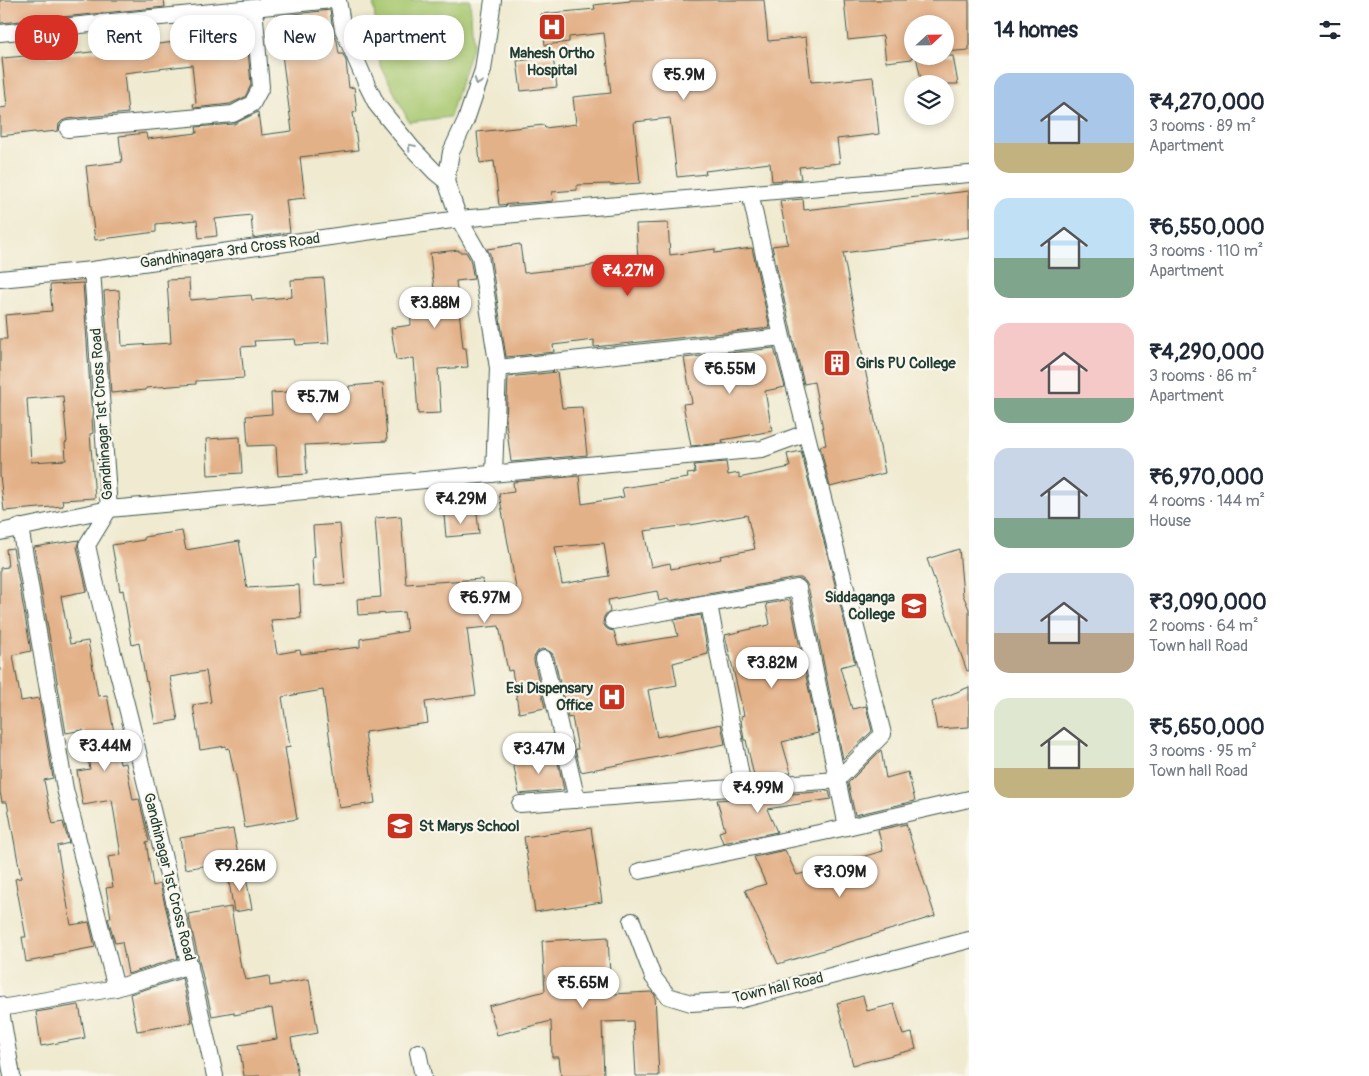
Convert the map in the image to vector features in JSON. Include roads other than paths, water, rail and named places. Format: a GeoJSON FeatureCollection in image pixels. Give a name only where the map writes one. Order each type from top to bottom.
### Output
{"type":"FeatureCollection","features":[{"type":"Feature","properties":{"kind":"street"},"geometry":{"type":"LineString","coordinates":[[0,33],[332,0]]}},
{"type":"Feature","properties":{"kind":"street"},"geometry":{"type":"LineString","coordinates":[[338,0],[343,30],[377,105],[412,148],[446,181]]}},
{"type":"Feature","properties":{"kind":"street"},"geometry":{"type":"LineString","coordinates":[[492,0],[483,70],[466,120],[451,152],[446,181],[460,219],[480,256],[498,368],[494,474]]}},
{"type":"Feature","properties":{"kind":"street"},"geometry":{"type":"LineString","coordinates":[[68,129],[233,114],[252,104],[261,87],[254,8]]}},
{"type":"Feature","properties":{"kind":"street","name":"Gandhinagara 3rd Cross Road"},"geometry":{"type":"LineString","coordinates":[[0,279],[92,270],[460,219],[969,174]]}},
{"type":"Feature","properties":{"kind":"street"},"geometry":{"type":"LineString","coordinates":[[520,804],[837,780],[883,734],[782,337],[750,193]]}},
{"type":"Feature","properties":{"kind":"street","name":"Gandhinagar 1st Cross Road"},"geometry":{"type":"LineString","coordinates":[[92,270],[109,509],[87,545],[190,965],[215,1076]]}},
{"type":"Feature","properties":{"kind":"street"},"geometry":{"type":"LineString","coordinates":[[498,368],[782,337]]}},
{"type":"Feature","properties":{"kind":"street"},"geometry":{"type":"LineString","coordinates":[[0,532],[109,509],[762,449],[806,432]]}},
{"type":"Feature","properties":{"kind":"street"},"geometry":{"type":"LineString","coordinates":[[20,527],[65,789],[116,988]]}},
{"type":"Feature","properties":{"kind":"street"},"geometry":{"type":"LineString","coordinates":[[613,621],[798,588],[847,827]]}},
{"type":"Feature","properties":{"kind":"street"},"geometry":{"type":"LineString","coordinates":[[709,604],[743,787]]}},
{"type":"Feature","properties":{"kind":"street"},"geometry":{"type":"LineString","coordinates":[[544,659],[577,800]]}},
{"type":"Feature","properties":{"kind":"street"},"geometry":{"type":"LineString","coordinates":[[640,871],[969,799]]}},
{"type":"Feature","properties":{"kind":"street","name":"Town hall Road"},"geometry":{"type":"LineString","coordinates":[[632,921],[653,977],[668,996],[691,1003],[739,1000],[969,940]]}},
{"type":"Feature","properties":{"kind":"street"},"geometry":{"type":"LineString","coordinates":[[12,1076],[0,1006],[116,988],[190,965]]}},
{"type":"Feature","properties":{"kind":"street"},"geometry":{"type":"LineString","coordinates":[[418,1052],[423,1076]]}},
{"type":"Feature","properties":{"kind":"place","name":"Mahesh Ortho Hospital"},"geometry":{"type":"Point","coordinates":[552,27]}},
{"type":"Feature","properties":{"kind":"place","name":"Girls PU College"},"geometry":{"type":"Point","coordinates":[837,363]}},
{"type":"Feature","properties":{"kind":"place","name":"Siddaganga College"},"geometry":{"type":"Point","coordinates":[914,606]}},
{"type":"Feature","properties":{"kind":"place","name":"Esi Dispensary Office"},"geometry":{"type":"Point","coordinates":[612,697]}},
{"type":"Feature","properties":{"kind":"place","name":"St Marys School"},"geometry":{"type":"Point","coordinates":[400,826]}}]}
